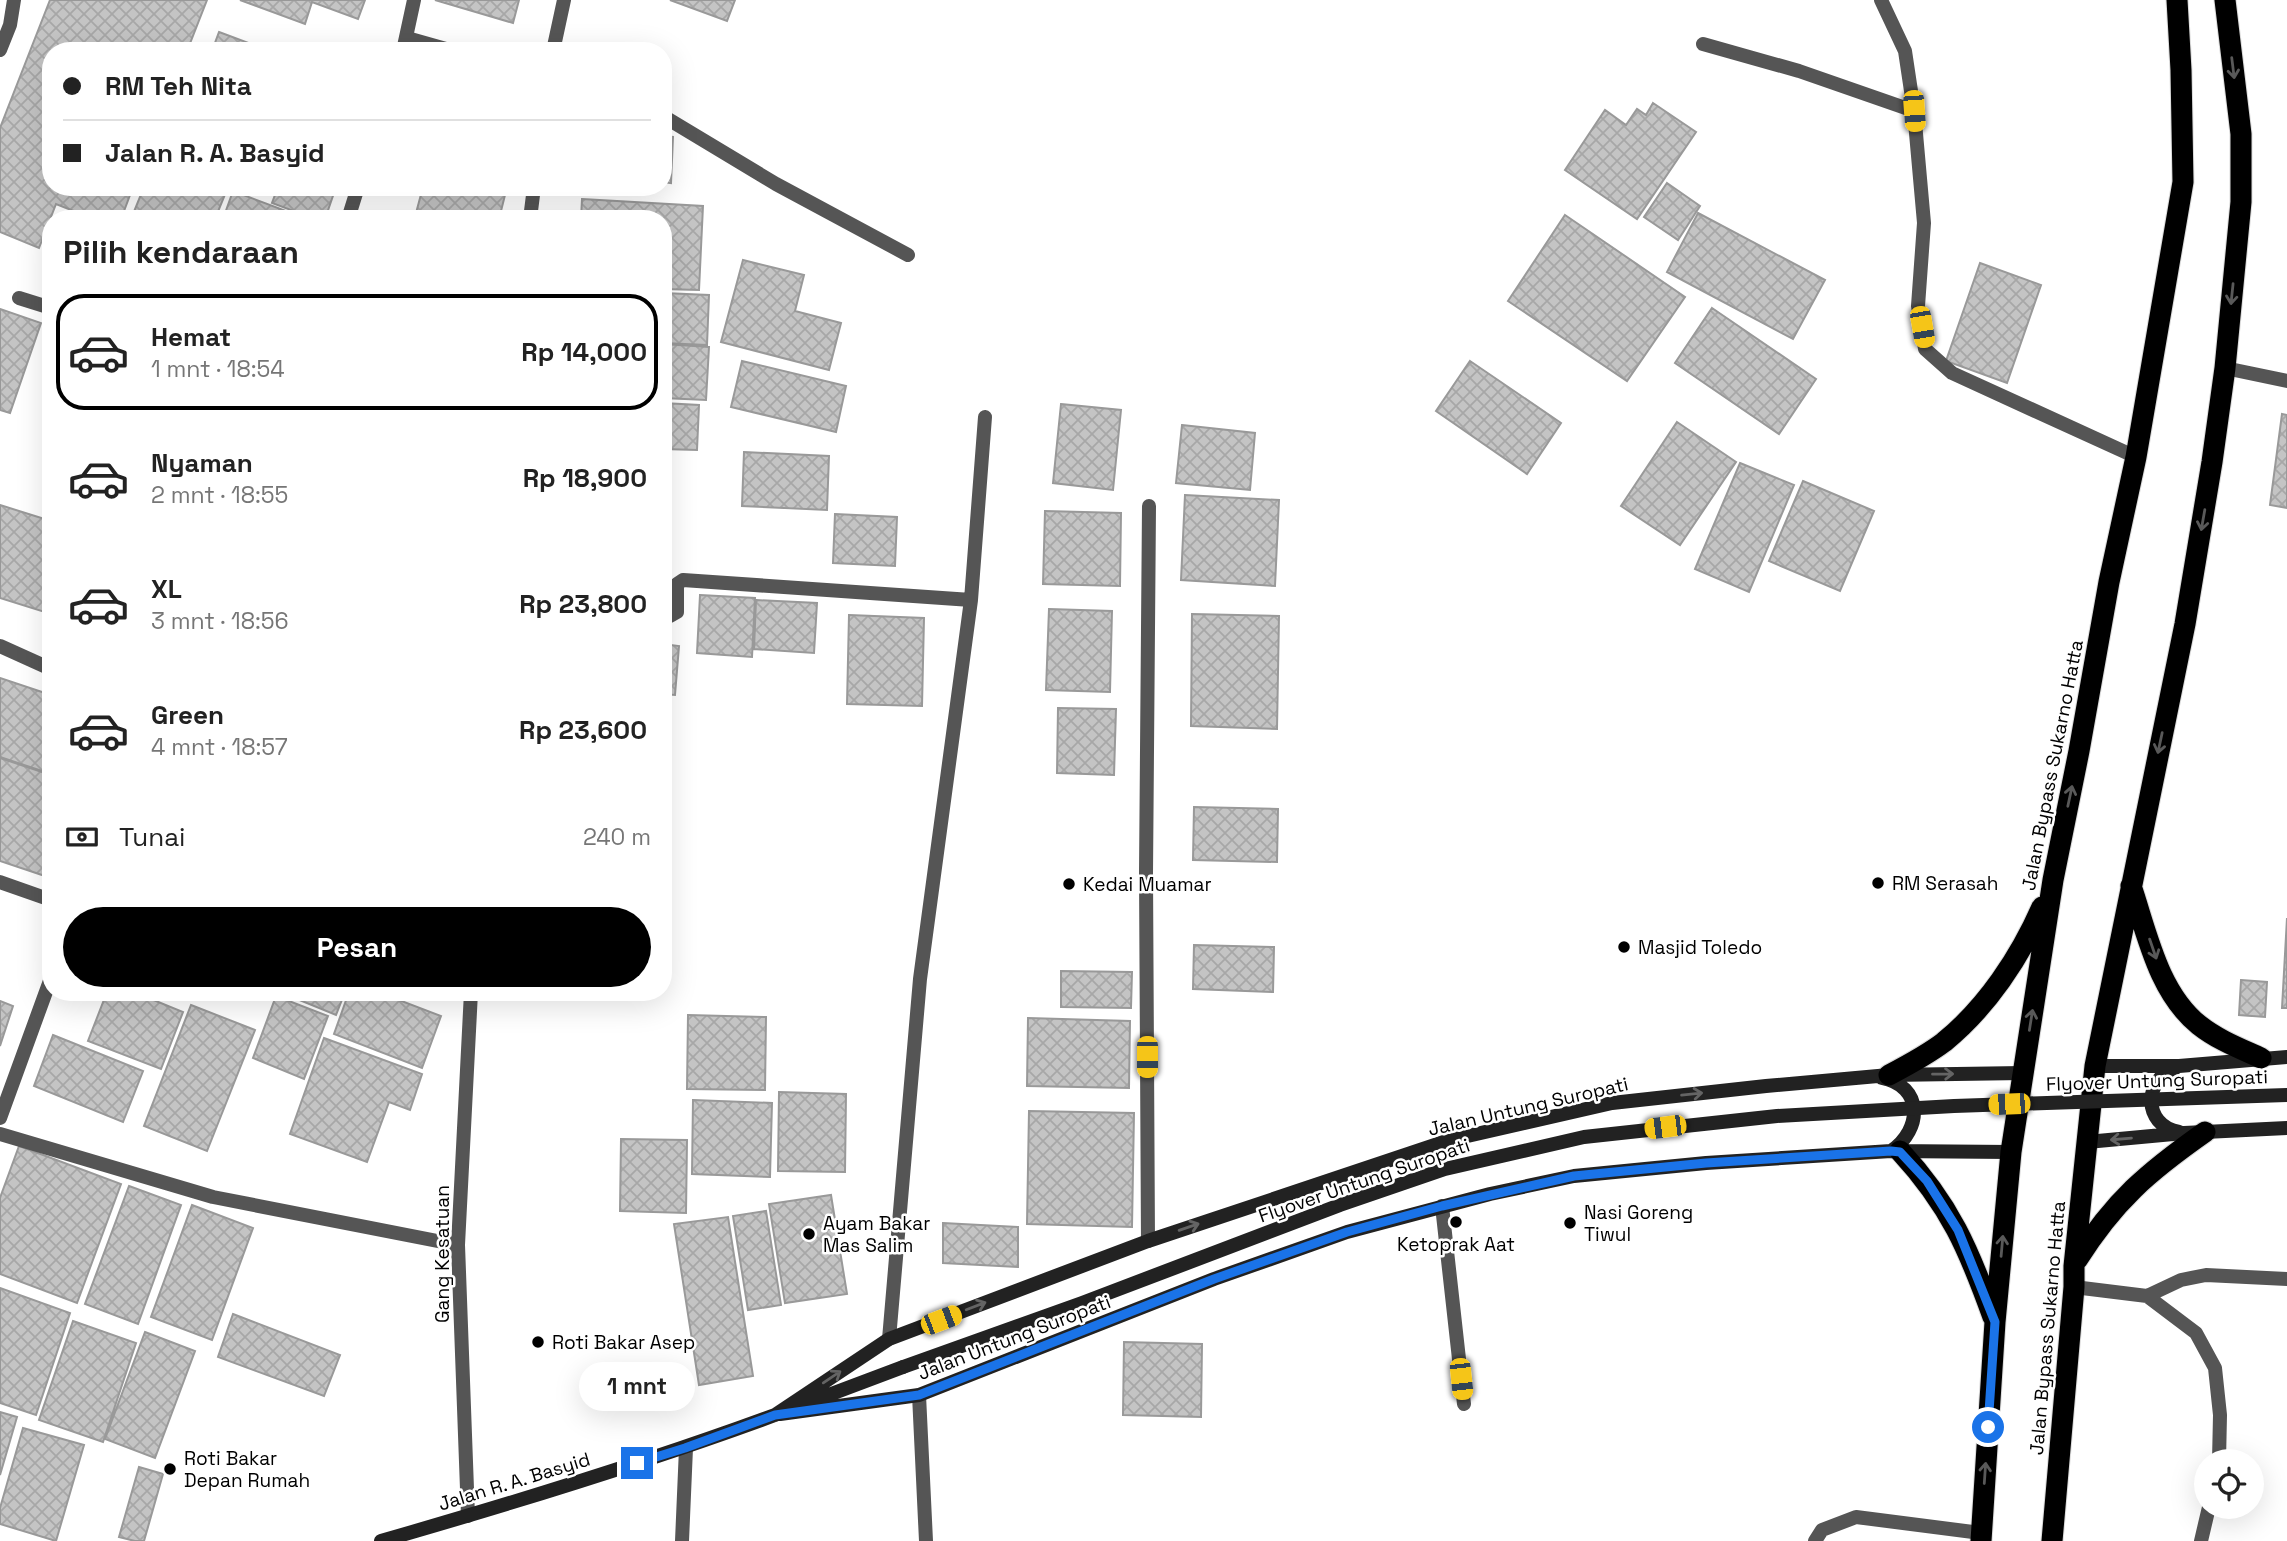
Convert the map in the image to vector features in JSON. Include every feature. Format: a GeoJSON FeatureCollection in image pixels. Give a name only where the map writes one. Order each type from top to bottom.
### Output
{"type":"FeatureCollection","features":[{"type":"Feature","properties":{"kind":"highway","name":"Jalan Bypass Sukarno Hatta"},"geometry":{"type":"LineString","coordinates":[[1981,1537],[1995,1322],[2011,1152],[2053,880],[2109,582],[2136,457],[2182,183],[2177,0]]}},
{"type":"Feature","properties":{"kind":"highway","name":"Jalan Bypass Sukarno Hatta"},"geometry":{"type":"LineString","coordinates":[[2052,1541],[2095,1066],[2185,624],[2225,369],[2241,189],[2241,134],[2225,0]]}},
{"type":"Feature","properties":{"kind":"highway"},"geometry":{"type":"LineString","coordinates":[[1883,1076],[1917,1060],[1943,1043],[1983,1002],[2017,954],[2036,920],[2053,880]]}},
{"type":"Feature","properties":{"kind":"highway"},"geometry":{"type":"LineString","coordinates":[[2131,884],[2157,962],[2177,1001],[2193,1019],[2214,1035],[2261,1058]]}},
{"type":"Feature","properties":{"kind":"highway"},"geometry":{"type":"LineString","coordinates":[[2074,1276],[2105,1218],[2147,1174],[2194,1132]]}},
{"type":"Feature","properties":{"kind":"highway"},"geometry":{"type":"LineString","coordinates":[[1896,1151],[1927,1181],[1958,1230],[1995,1322]]}},
{"type":"Feature","properties":{"kind":"main road"},"geometry":{"type":"LineString","coordinates":[[2095,1066],[2179,1066],[2287,1057]]}},
{"type":"Feature","properties":{"kind":"main road"},"geometry":{"type":"LineString","coordinates":[[2179,1066],[2160,1076],[2154,1085],[2152,1107],[2156,1117],[2173,1131],[2194,1132]]}},
{"type":"Feature","properties":{"kind":"main road","name":"Jalan Untung Suropati"},"geometry":{"type":"LineString","coordinates":[[775,1415],[889,1339],[1148,1241],[1450,1140],[1612,1103],[1883,1076],[2023,1073]]}},
{"type":"Feature","properties":{"kind":"main road"},"geometry":{"type":"LineString","coordinates":[[1883,1076],[1903,1088],[1912,1101],[1915,1115],[1911,1130],[1896,1151]]}},
{"type":"Feature","properties":{"kind":"main road","name":"Flyover Untung Suropati"},"geometry":{"type":"LineString","coordinates":[[775,1415],[1340,1205],[1445,1169],[1584,1137],[1777,1116],[1954,1105],[2287,1095]]}},
{"type":"Feature","properties":{"kind":"main road"},"geometry":{"type":"LineString","coordinates":[[2088,1142],[2194,1132],[2287,1128]]}},
{"type":"Feature","properties":{"kind":"main road","name":"Jalan Untung Suropati"},"geometry":{"type":"LineString","coordinates":[[775,1415],[919,1395],[1214,1279],[1347,1232],[1442,1206],[1574,1176],[1706,1163],[1896,1151],[2011,1152]]}},
{"type":"Feature","properties":{"kind":"main road","name":"Jalan R. A. Basyid"},"geometry":{"type":"LineString","coordinates":[[382,1541],[685,1448],[775,1415]]}},
{"type":"Feature","properties":{"kind":"street"},"geometry":{"type":"LineString","coordinates":[[0,50],[10,26],[14,0]]}},
{"type":"Feature","properties":{"kind":"street"},"geometry":{"type":"LineString","coordinates":[[405,42],[414,0]]}},
{"type":"Feature","properties":{"kind":"street"},"geometry":{"type":"LineString","coordinates":[[555,42],[565,0]]}},
{"type":"Feature","properties":{"kind":"street"},"geometry":{"type":"LineString","coordinates":[[1881,0],[1905,51],[1914,111],[1924,223],[1918,306],[1925,349],[1952,373],[2136,457]]}},
{"type":"Feature","properties":{"kind":"street"},"geometry":{"type":"LineString","coordinates":[[1703,44],[1799,71],[1914,111]]}},
{"type":"Feature","properties":{"kind":"street"},"geometry":{"type":"LineString","coordinates":[[672,121],[776,184],[908,255]]}},
{"type":"Feature","properties":{"kind":"street"},"geometry":{"type":"LineString","coordinates":[[19,298],[42,305]]}},
{"type":"Feature","properties":{"kind":"street"},"geometry":{"type":"LineString","coordinates":[[2225,369],[2287,381]]}},
{"type":"Feature","properties":{"kind":"street"},"geometry":{"type":"LineString","coordinates":[[889,1339],[920,979],[971,600],[985,417]]}},
{"type":"Feature","properties":{"kind":"street"},"geometry":{"type":"LineString","coordinates":[[1148,1241],[1146,874],[1149,506]]}},
{"type":"Feature","properties":{"kind":"street"},"geometry":{"type":"LineString","coordinates":[[672,615],[677,612],[677,584],[684,580],[971,600]]}},
{"type":"Feature","properties":{"kind":"street"},"geometry":{"type":"LineString","coordinates":[[0,646],[42,665]]}},
{"type":"Feature","properties":{"kind":"street"},"geometry":{"type":"LineString","coordinates":[[0,881],[42,897]]}},
{"type":"Feature","properties":{"kind":"street"},"geometry":{"type":"LineString","coordinates":[[0,1118],[43,1001]]}},
{"type":"Feature","properties":{"kind":"street","name":"Gang Kesatuan"},"geometry":{"type":"LineString","coordinates":[[468,1516],[458,1245],[471,1001]]}},
{"type":"Feature","properties":{"kind":"street"},"geometry":{"type":"LineString","coordinates":[[0,1134],[213,1197],[458,1245]]}},
{"type":"Feature","properties":{"kind":"street"},"geometry":{"type":"LineString","coordinates":[[1442,1206],[1464,1404]]}},
{"type":"Feature","properties":{"kind":"street"},"geometry":{"type":"LineString","coordinates":[[2147,1296],[2181,1280],[2207,1275],[2287,1279]]}},
{"type":"Feature","properties":{"kind":"street"},"geometry":{"type":"LineString","coordinates":[[2074,1276],[2147,1296],[2196,1333],[2215,1368],[2220,1415],[2219,1449]]}},
{"type":"Feature","properties":{"kind":"street"},"geometry":{"type":"LineString","coordinates":[[919,1395],[926,1541]]}},
{"type":"Feature","properties":{"kind":"street"},"geometry":{"type":"LineString","coordinates":[[682,1541],[685,1448]]}},
{"type":"Feature","properties":{"kind":"street"},"geometry":{"type":"LineString","coordinates":[[1815,1541],[1822,1530],[1856,1517],[1981,1537]]}},
{"type":"Feature","properties":{"kind":"street"},"geometry":{"type":"LineString","coordinates":[[2201,1541],[2206,1519]]}},
{"type":"Feature","properties":{"kind":"building"},"geometry":{"type":"Polygon","coordinates":[[[50,0],[207,0],[191,42],[42,42],[42,196],[130,196],[124,210],[71,210],[56,204],[54,210],[42,210],[42,240],[39,248],[0,232],[0,128],[50,0]]]}},
{"type":"Feature","properties":{"kind":"building"},"geometry":{"type":"Polygon","coordinates":[[[240,0],[365,0],[358,19],[312,2],[305,24],[240,0]]]}},
{"type":"Feature","properties":{"kind":"building"},"geometry":{"type":"Polygon","coordinates":[[[435,0],[519,0],[513,23],[435,0]]]}},
{"type":"Feature","properties":{"kind":"building"},"geometry":{"type":"Polygon","coordinates":[[[670,0],[735,0],[727,21],[670,0]]]}},
{"type":"Feature","properties":{"kind":"building"},"geometry":{"type":"Polygon","coordinates":[[[219,32],[246,42],[215,42],[219,32]]]}},
{"type":"Feature","properties":{"kind":"building"},"geometry":{"type":"Polygon","coordinates":[[[1653,103],[1696,132],[1637,219],[1565,170],[1605,110],[1626,125],[1637,109],[1646,115],[1653,103]]]}},
{"type":"Feature","properties":{"kind":"building"},"geometry":{"type":"Polygon","coordinates":[[[1667,183],[1700,206],[1678,240],[1644,217],[1667,183]]]}},
{"type":"Feature","properties":{"kind":"building"},"geometry":{"type":"Polygon","coordinates":[[[140,196],[224,196],[219,210],[135,210],[140,196]]]}},
{"type":"Feature","properties":{"kind":"building"},"geometry":{"type":"Polygon","coordinates":[[[231,196],[246,196],[283,210],[226,210],[231,196]]]}},
{"type":"Feature","properties":{"kind":"building"},"geometry":{"type":"Polygon","coordinates":[[[275,196],[333,196],[328,210],[291,210],[272,203],[275,196]]]}},
{"type":"Feature","properties":{"kind":"building"},"geometry":{"type":"Polygon","coordinates":[[[421,196],[505,196],[501,210],[417,210],[421,196]]]}},
{"type":"Feature","properties":{"kind":"building"},"geometry":{"type":"Polygon","coordinates":[[[582,199],[703,206],[699,290],[672,289],[672,210],[581,210],[582,199]]]}},
{"type":"Feature","properties":{"kind":"building"},"geometry":{"type":"Polygon","coordinates":[[[1698,213],[1825,280],[1793,339],[1667,272],[1698,213]]]}},
{"type":"Feature","properties":{"kind":"building"},"geometry":{"type":"Polygon","coordinates":[[[1565,215],[1685,297],[1627,381],[1508,301],[1565,215]]]}},
{"type":"Feature","properties":{"kind":"building"},"geometry":{"type":"Polygon","coordinates":[[[743,260],[804,275],[795,311],[841,323],[829,370],[721,342],[743,260]]]}},
{"type":"Feature","properties":{"kind":"building"},"geometry":{"type":"Polygon","coordinates":[[[1980,263],[2041,285],[2007,383],[1946,361],[1980,263]]]}},
{"type":"Feature","properties":{"kind":"building"},"geometry":{"type":"Polygon","coordinates":[[[672,293],[709,295],[707,345],[672,343],[672,293]]]}},
{"type":"Feature","properties":{"kind":"building"},"geometry":{"type":"Polygon","coordinates":[[[1712,308],[1816,379],[1779,434],[1675,363],[1712,308]]]}},
{"type":"Feature","properties":{"kind":"building"},"geometry":{"type":"Polygon","coordinates":[[[0,309],[41,323],[10,413],[0,410],[0,309]]]}},
{"type":"Feature","properties":{"kind":"building"},"geometry":{"type":"Polygon","coordinates":[[[672,345],[709,347],[706,400],[672,398],[672,345]]]}},
{"type":"Feature","properties":{"kind":"building"},"geometry":{"type":"Polygon","coordinates":[[[742,361],[846,386],[836,432],[731,407],[742,361]]]}},
{"type":"Feature","properties":{"kind":"building"},"geometry":{"type":"Polygon","coordinates":[[[1470,361],[1561,423],[1527,474],[1436,411],[1470,361]]]}},
{"type":"Feature","properties":{"kind":"building"},"geometry":{"type":"Polygon","coordinates":[[[672,404],[699,405],[697,450],[672,449],[672,404]]]}},
{"type":"Feature","properties":{"kind":"building"},"geometry":{"type":"Polygon","coordinates":[[[1061,404],[1121,410],[1113,490],[1053,483],[1061,404]]]}},
{"type":"Feature","properties":{"kind":"building"},"geometry":{"type":"Polygon","coordinates":[[[2282,414],[2287,415],[2287,508],[2270,505],[2282,414]]]}},
{"type":"Feature","properties":{"kind":"building"},"geometry":{"type":"Polygon","coordinates":[[[1677,422],[1736,462],[1680,545],[1621,506],[1677,422]]]}},
{"type":"Feature","properties":{"kind":"building"},"geometry":{"type":"Polygon","coordinates":[[[1182,425],[1255,433],[1250,490],[1176,483],[1182,425]]]}},
{"type":"Feature","properties":{"kind":"building"},"geometry":{"type":"Polygon","coordinates":[[[744,452],[829,456],[827,510],[742,506],[744,452]]]}},
{"type":"Feature","properties":{"kind":"building"},"geometry":{"type":"Polygon","coordinates":[[[1740,463],[1794,485],[1749,592],[1695,569],[1740,463]]]}},
{"type":"Feature","properties":{"kind":"building"},"geometry":{"type":"Polygon","coordinates":[[[1803,481],[1874,511],[1840,591],[1769,561],[1803,481]]]}},
{"type":"Feature","properties":{"kind":"building"},"geometry":{"type":"Polygon","coordinates":[[[1185,495],[1279,500],[1275,586],[1181,580],[1185,495]]]}},
{"type":"Feature","properties":{"kind":"building"},"geometry":{"type":"Polygon","coordinates":[[[0,505],[42,518],[42,611],[0,598],[0,505]]]}},
{"type":"Feature","properties":{"kind":"building"},"geometry":{"type":"Polygon","coordinates":[[[1045,511],[1121,513],[1120,586],[1043,584],[1045,511]]]}},
{"type":"Feature","properties":{"kind":"building"},"geometry":{"type":"Polygon","coordinates":[[[835,514],[897,517],[895,566],[833,563],[835,514]]]}},
{"type":"Feature","properties":{"kind":"building"},"geometry":{"type":"Polygon","coordinates":[[[700,595],[755,598],[752,657],[697,653],[700,595]]]}},
{"type":"Feature","properties":{"kind":"building"},"geometry":{"type":"Polygon","coordinates":[[[756,600],[817,603],[814,653],[754,649],[756,600]]]}},
{"type":"Feature","properties":{"kind":"building"},"geometry":{"type":"Polygon","coordinates":[[[1049,609],[1112,611],[1110,692],[1046,690],[1049,609]]]}},
{"type":"Feature","properties":{"kind":"building"},"geometry":{"type":"Polygon","coordinates":[[[1192,614],[1279,616],[1277,729],[1191,726],[1192,614]]]}},
{"type":"Feature","properties":{"kind":"building"},"geometry":{"type":"Polygon","coordinates":[[[849,615],[924,618],[922,706],[847,704],[849,615]]]}},
{"type":"Feature","properties":{"kind":"building"},"geometry":{"type":"Polygon","coordinates":[[[672,645],[679,646],[675,695],[672,695],[672,645]]]}},
{"type":"Feature","properties":{"kind":"building"},"geometry":{"type":"Polygon","coordinates":[[[0,678],[42,692],[42,771],[0,757],[0,678]]]}},
{"type":"Feature","properties":{"kind":"building"},"geometry":{"type":"Polygon","coordinates":[[[1058,708],[1116,709],[1114,775],[1057,773],[1058,708]]]}},
{"type":"Feature","properties":{"kind":"building"},"geometry":{"type":"Polygon","coordinates":[[[0,758],[42,772],[42,875],[0,861],[0,758]]]}},
{"type":"Feature","properties":{"kind":"building"},"geometry":{"type":"Polygon","coordinates":[[[1194,807],[1278,809],[1277,862],[1193,860],[1194,807]]]}},
{"type":"Feature","properties":{"kind":"building"},"geometry":{"type":"Polygon","coordinates":[[[2287,918],[2287,1008],[2282,1008],[2287,918]]]}},
{"type":"Feature","properties":{"kind":"building"},"geometry":{"type":"Polygon","coordinates":[[[1194,945],[1274,947],[1273,992],[1193,989],[1194,945]]]}},
{"type":"Feature","properties":{"kind":"building"},"geometry":{"type":"Polygon","coordinates":[[[1061,971],[1132,972],[1131,1008],[1061,1007],[1061,971]]]}},
{"type":"Feature","properties":{"kind":"building"},"geometry":{"type":"Polygon","coordinates":[[[2241,980],[2267,982],[2265,1017],[2239,1015],[2241,980]]]}},
{"type":"Feature","properties":{"kind":"building"},"geometry":{"type":"Polygon","coordinates":[[[0,1001],[13,1006],[0,1046],[0,1001]]]}},
{"type":"Feature","properties":{"kind":"building"},"geometry":{"type":"Polygon","coordinates":[[[104,1001],[156,1001],[183,1012],[161,1069],[88,1041],[104,1001]]]}},
{"type":"Feature","properties":{"kind":"building"},"geometry":{"type":"Polygon","coordinates":[[[274,1001],[289,1001],[328,1016],[304,1079],[253,1058],[274,1001]]]}},
{"type":"Feature","properties":{"kind":"building"},"geometry":{"type":"Polygon","coordinates":[[[302,1001],[341,1001],[336,1015],[302,1001]]]}},
{"type":"Feature","properties":{"kind":"building"},"geometry":{"type":"Polygon","coordinates":[[[346,1001],[402,1001],[441,1016],[422,1068],[334,1034],[346,1001]]]}},
{"type":"Feature","properties":{"kind":"building"},"geometry":{"type":"Polygon","coordinates":[[[191,1005],[255,1030],[207,1151],[144,1126],[191,1005]]]}},
{"type":"Feature","properties":{"kind":"building"},"geometry":{"type":"Polygon","coordinates":[[[688,1015],[766,1017],[765,1090],[687,1089],[688,1015]]]}},
{"type":"Feature","properties":{"kind":"building"},"geometry":{"type":"Polygon","coordinates":[[[1028,1018],[1130,1021],[1129,1088],[1027,1086],[1028,1018]]]}},
{"type":"Feature","properties":{"kind":"building"},"geometry":{"type":"Polygon","coordinates":[[[53,1035],[143,1071],[123,1122],[34,1086],[53,1035]]]}},
{"type":"Feature","properties":{"kind":"building"},"geometry":{"type":"Polygon","coordinates":[[[324,1038],[422,1074],[410,1110],[389,1102],[367,1162],[290,1134],[324,1038]]]}},
{"type":"Feature","properties":{"kind":"building"},"geometry":{"type":"Polygon","coordinates":[[[779,1092],[846,1094],[845,1172],[778,1171],[779,1092]]]}},
{"type":"Feature","properties":{"kind":"building"},"geometry":{"type":"Polygon","coordinates":[[[693,1100],[772,1103],[770,1177],[692,1174],[693,1100]]]}},
{"type":"Feature","properties":{"kind":"building"},"geometry":{"type":"Polygon","coordinates":[[[1029,1111],[1134,1113],[1132,1227],[1027,1224],[1029,1111]]]}},
{"type":"Feature","properties":{"kind":"building"},"geometry":{"type":"Polygon","coordinates":[[[621,1139],[687,1140],[686,1213],[620,1211],[621,1139]]]}},
{"type":"Feature","properties":{"kind":"building"},"geometry":{"type":"Polygon","coordinates":[[[19,1146],[121,1184],[77,1303],[0,1274],[0,1198],[19,1146]]]}},
{"type":"Feature","properties":{"kind":"building"},"geometry":{"type":"Polygon","coordinates":[[[129,1186],[181,1205],[138,1324],[85,1304],[129,1186]]]}},
{"type":"Feature","properties":{"kind":"building"},"geometry":{"type":"Polygon","coordinates":[[[831,1195],[847,1294],[785,1303],[769,1204],[831,1195]]]}},
{"type":"Feature","properties":{"kind":"building"},"geometry":{"type":"Polygon","coordinates":[[[192,1205],[253,1228],[212,1340],[151,1317],[192,1205]]]}},
{"type":"Feature","properties":{"kind":"building"},"geometry":{"type":"Polygon","coordinates":[[[766,1211],[781,1305],[748,1310],[733,1216],[766,1211]]]}},
{"type":"Feature","properties":{"kind":"building"},"geometry":{"type":"Polygon","coordinates":[[[728,1217],[753,1376],[699,1385],[674,1224],[728,1217]]]}},
{"type":"Feature","properties":{"kind":"building"},"geometry":{"type":"Polygon","coordinates":[[[943,1223],[1018,1227],[1018,1267],[943,1263],[943,1223]]]}},
{"type":"Feature","properties":{"kind":"building"},"geometry":{"type":"Polygon","coordinates":[[[0,1288],[70,1313],[36,1415],[0,1403],[0,1288]]]}},
{"type":"Feature","properties":{"kind":"building"},"geometry":{"type":"Polygon","coordinates":[[[233,1314],[340,1355],[324,1396],[218,1357],[233,1314]]]}},
{"type":"Feature","properties":{"kind":"building"},"geometry":{"type":"Polygon","coordinates":[[[73,1321],[136,1343],[103,1442],[39,1420],[73,1321]]]}},
{"type":"Feature","properties":{"kind":"building"},"geometry":{"type":"Polygon","coordinates":[[[145,1332],[195,1351],[155,1458],[105,1439],[145,1332]]]}},
{"type":"Feature","properties":{"kind":"building"},"geometry":{"type":"Polygon","coordinates":[[[1124,1342],[1202,1344],[1201,1417],[1123,1415],[1124,1342]]]}},
{"type":"Feature","properties":{"kind":"building"},"geometry":{"type":"Polygon","coordinates":[[[0,1412],[17,1417],[0,1475],[0,1412]]]}},
{"type":"Feature","properties":{"kind":"building"},"geometry":{"type":"Polygon","coordinates":[[[23,1428],[84,1445],[56,1541],[0,1524],[0,1508],[23,1428]]]}},
{"type":"Feature","properties":{"kind":"building"},"geometry":{"type":"Polygon","coordinates":[[[139,1467],[163,1474],[144,1541],[119,1537],[139,1467]]]}},
{"type":"Feature","properties":{"kind":"place","name":"RM Serasah"},"geometry":{"type":"Point","coordinates":[1878,883]}},
{"type":"Feature","properties":{"kind":"place","name":"Kedai Muamar"},"geometry":{"type":"Point","coordinates":[1069,884]}},
{"type":"Feature","properties":{"kind":"place","name":"Masjid Toledo"},"geometry":{"type":"Point","coordinates":[1624,947]}},
{"type":"Feature","properties":{"kind":"place","name":"Ketoprak Aat"},"geometry":{"type":"Point","coordinates":[1456,1222]}},
{"type":"Feature","properties":{"kind":"place","name":"Nasi Goreng Tiwul"},"geometry":{"type":"Point","coordinates":[1570,1223]}},
{"type":"Feature","properties":{"kind":"place","name":"Ayam Bakar Mas Salim"},"geometry":{"type":"Point","coordinates":[809,1234]}},
{"type":"Feature","properties":{"kind":"place","name":"Roti Bakar Asep"},"geometry":{"type":"Point","coordinates":[538,1342]}},
{"type":"Feature","properties":{"kind":"place","name":"Roti Bakar Depan Rumah"},"geometry":{"type":"Point","coordinates":[170,1469]}},
{"type":"Feature","properties":{"kind":"route"},"geometry":{"type":"LineString","coordinates":[[637,1463],[775,1415],[919,1395],[1214,1279],[1347,1232],[1490,1194],[1574,1176],[1706,1163],[1891,1151],[1900,1152],[1927,1181],[1948,1211],[1979,1277],[1995,1322],[1988,1427]]}}]}
